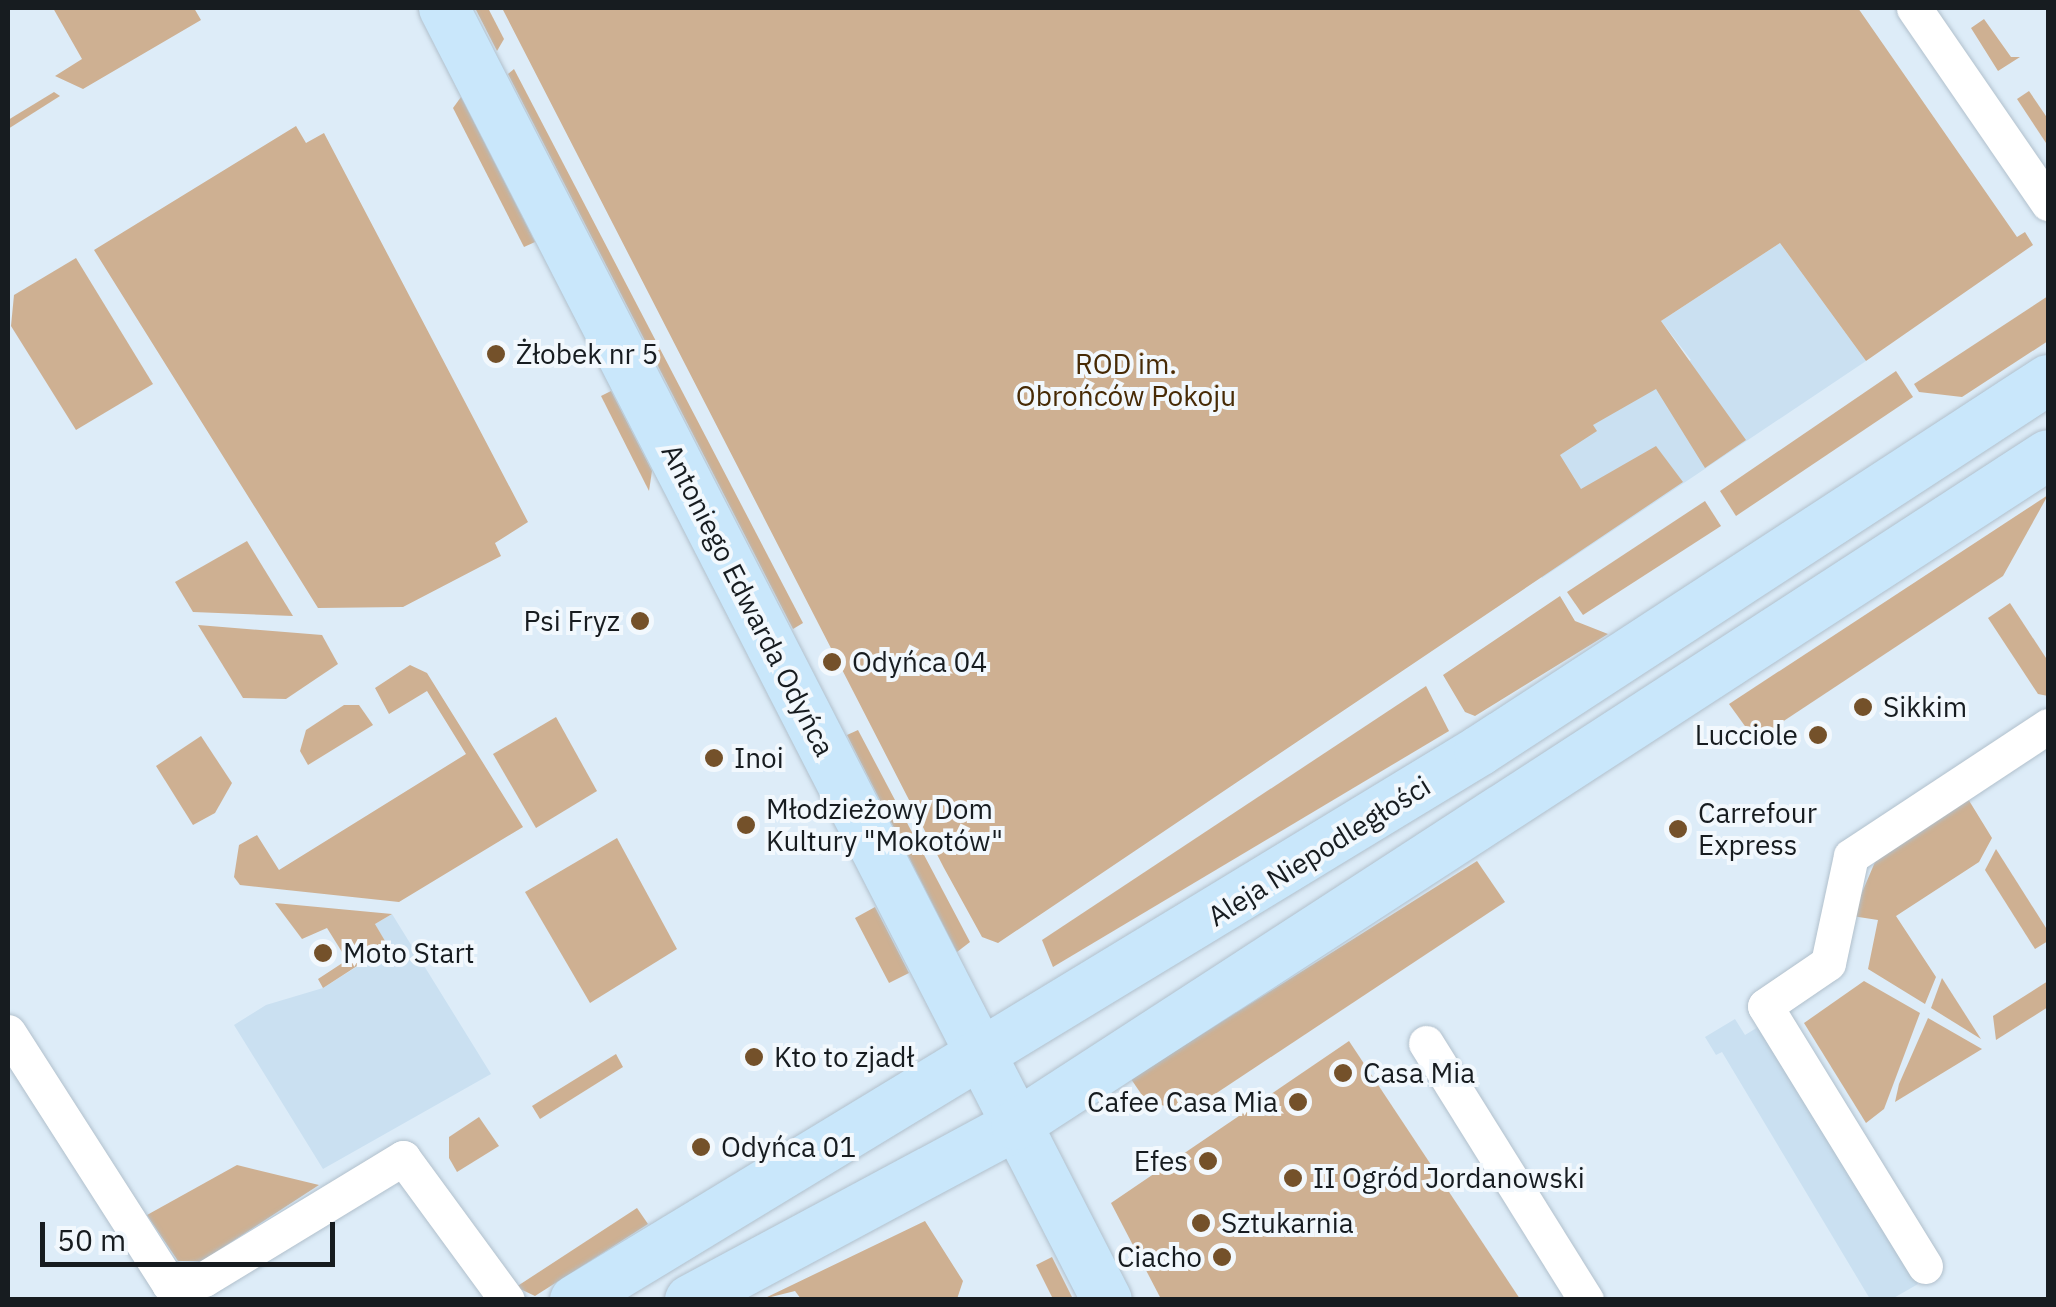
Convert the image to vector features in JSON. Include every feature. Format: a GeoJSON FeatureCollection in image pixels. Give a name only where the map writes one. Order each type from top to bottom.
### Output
{"type":"FeatureCollection","features":[{"type":"Feature","properties":{"kind":"main road","name":"Antoniego Edwarda Odyńca"},"geometry":{"type":"LineString","coordinates":[[444,8],[1107,1300]]}},
{"type":"Feature","properties":{"kind":"main road","name":"Aleja Niepodległości"},"geometry":{"type":"LineString","coordinates":[[575,1300],[1495,742],[2048,380]]}},
{"type":"Feature","properties":{"kind":"main road"},"geometry":{"type":"LineString","coordinates":[[690,1300],[1016,1126],[2048,455]]}},
{"type":"Feature","properties":{"kind":"street"},"geometry":{"type":"LineString","coordinates":[[1914,8],[2048,203]]}},
{"type":"Feature","properties":{"kind":"street"},"geometry":{"type":"LineString","coordinates":[[1925,1266],[1764,1006],[1828,964],[1852,856],[2048,726]]}},
{"type":"Feature","properties":{"kind":"street"},"geometry":{"type":"LineString","coordinates":[[8,1032],[162,1280],[176,1286],[204,1278],[404,1158],[507,1300]]}},
{"type":"Feature","properties":{"kind":"street"},"geometry":{"type":"LineString","coordinates":[[1426,1042],[1586,1300]]}},
{"type":"Feature","properties":{"kind":"shaded area"},"geometry":{"type":"Polygon","coordinates":[[[1780,243],[1866,361],[1542,578],[1484,475],[1691,360],[1661,321],[1780,243]]]}},
{"type":"Feature","properties":{"kind":"shaded area"},"geometry":{"type":"Polygon","coordinates":[[[392,914],[491,1074],[323,1169],[234,1025],[266,1005],[323,988],[388,947],[375,924],[392,914]]]}},
{"type":"Feature","properties":{"kind":"shaded area"},"geometry":{"type":"Polygon","coordinates":[[[1735,1019],[1745,1035],[1763,1024],[1918,1284],[1892,1299],[1870,1299],[1722,1052],[1716,1055],[1705,1037],[1735,1019]]]}},
{"type":"Feature","properties":{"kind":"green space"},"geometry":{"type":"Polygon","coordinates":[[[53,8],[194,8],[201,20],[83,89],[55,76],[82,59],[53,8]]]}},
{"type":"Feature","properties":{"kind":"green space"},"geometry":{"type":"Polygon","coordinates":[[[475,8],[488,8],[504,39],[497,51],[475,8]]]}},
{"type":"Feature","properties":{"kind":"green space","name":"ROD im. Obrońców Pokoju"},"geometry":{"type":"Polygon","coordinates":[[[502,8],[1858,8],[2017,237],[2025,232],[2033,245],[1866,361],[1780,243],[1661,321],[1746,440],[1705,468],[1656,389],[1593,425],[1597,431],[1560,455],[1581,489],[1656,446],[1683,482],[998,943],[982,937],[944,868],[502,8]]]}},
{"type":"Feature","properties":{"kind":"green space"},"geometry":{"type":"Polygon","coordinates":[[[1984,19],[2011,57],[2020,57],[1998,71],[1971,28],[1984,19]]]}},
{"type":"Feature","properties":{"kind":"green space"},"geometry":{"type":"Polygon","coordinates":[[[514,69],[803,623],[793,629],[508,74],[514,69]]]}},
{"type":"Feature","properties":{"kind":"green space"},"geometry":{"type":"Polygon","coordinates":[[[2029,91],[2048,119],[2048,146],[2017,99],[2029,91]]]}},
{"type":"Feature","properties":{"kind":"green space"},"geometry":{"type":"Polygon","coordinates":[[[54,92],[60,96],[8,129],[8,120],[54,92]]]}},
{"type":"Feature","properties":{"kind":"green space"},"geometry":{"type":"Polygon","coordinates":[[[461,97],[535,242],[524,247],[453,108],[461,97]]]}},
{"type":"Feature","properties":{"kind":"green space"},"geometry":{"type":"Polygon","coordinates":[[[296,126],[306,143],[324,133],[528,522],[495,543],[501,556],[403,607],[318,608],[94,250],[296,126]]]}},
{"type":"Feature","properties":{"kind":"green space"},"geometry":{"type":"Polygon","coordinates":[[[76,258],[153,384],[76,430],[11,326],[14,295],[76,258]]]}},
{"type":"Feature","properties":{"kind":"green space"},"geometry":{"type":"Polygon","coordinates":[[[2048,296],[2048,341],[1962,397],[1919,392],[1914,384],[2048,296]]]}},
{"type":"Feature","properties":{"kind":"green space"},"geometry":{"type":"Polygon","coordinates":[[[1896,371],[1913,397],[1736,516],[1720,491],[1896,371]]]}},
{"type":"Feature","properties":{"kind":"green space"},"geometry":{"type":"Polygon","coordinates":[[[611,391],[652,471],[649,491],[601,396],[611,391]]]}},
{"type":"Feature","properties":{"kind":"green space"},"geometry":{"type":"Polygon","coordinates":[[[2048,495],[2003,576],[1755,740],[1729,704],[2048,495]]]}},
{"type":"Feature","properties":{"kind":"green space"},"geometry":{"type":"Polygon","coordinates":[[[1705,501],[1721,526],[1583,615],[1567,592],[1705,501]]]}},
{"type":"Feature","properties":{"kind":"green space"},"geometry":{"type":"Polygon","coordinates":[[[247,541],[293,616],[193,612],[175,582],[247,541]]]}},
{"type":"Feature","properties":{"kind":"green space"},"geometry":{"type":"Polygon","coordinates":[[[1560,596],[1575,621],[1608,634],[1475,716],[1465,712],[1443,675],[1560,596]]]}},
{"type":"Feature","properties":{"kind":"green space"},"geometry":{"type":"Polygon","coordinates":[[[2010,603],[2048,661],[2048,696],[2038,694],[1988,618],[2010,603]]]}},
{"type":"Feature","properties":{"kind":"green space"},"geometry":{"type":"Polygon","coordinates":[[[198,625],[322,635],[338,664],[286,699],[243,698],[198,625]]]}},
{"type":"Feature","properties":{"kind":"green space"},"geometry":{"type":"Polygon","coordinates":[[[410,665],[427,673],[523,827],[399,902],[240,885],[234,877],[239,845],[257,835],[279,870],[466,754],[427,691],[389,714],[375,688],[410,665]]]}},
{"type":"Feature","properties":{"kind":"green space"},"geometry":{"type":"Polygon","coordinates":[[[1426,686],[1449,731],[1053,967],[1042,940],[1426,686]]]}},
{"type":"Feature","properties":{"kind":"green space"},"geometry":{"type":"Polygon","coordinates":[[[344,705],[359,705],[373,725],[308,765],[300,751],[306,730],[344,705]]]}},
{"type":"Feature","properties":{"kind":"green space"},"geometry":{"type":"Polygon","coordinates":[[[556,717],[597,791],[536,828],[493,754],[556,717]]]}},
{"type":"Feature","properties":{"kind":"green space"},"geometry":{"type":"Polygon","coordinates":[[[858,730],[970,942],[957,952],[847,735],[858,730]]]}},
{"type":"Feature","properties":{"kind":"green space"},"geometry":{"type":"Polygon","coordinates":[[[201,736],[232,783],[215,813],[193,825],[156,766],[201,736]]]}},
{"type":"Feature","properties":{"kind":"green space"},"geometry":{"type":"Polygon","coordinates":[[[1965,794],[1992,838],[1979,862],[1896,916],[1936,977],[1925,1004],[1868,969],[1878,920],[1852,916],[1875,862],[1965,794]]]}},
{"type":"Feature","properties":{"kind":"green space"},"geometry":{"type":"Polygon","coordinates":[[[617,838],[677,949],[590,1003],[525,892],[617,838]]]}},
{"type":"Feature","properties":{"kind":"green space"},"geometry":{"type":"Polygon","coordinates":[[[1996,849],[2048,931],[2048,941],[2035,949],[1985,870],[1996,849]]]}},
{"type":"Feature","properties":{"kind":"green space"},"geometry":{"type":"Polygon","coordinates":[[[1477,861],[1505,902],[1188,1112],[1146,1101],[1131,1079],[1477,861]]]}},
{"type":"Feature","properties":{"kind":"green space"},"geometry":{"type":"Polygon","coordinates":[[[275,903],[392,914],[375,924],[388,946],[323,988],[318,979],[347,960],[327,928],[302,939],[275,903]]]}},
{"type":"Feature","properties":{"kind":"green space"},"geometry":{"type":"Polygon","coordinates":[[[875,907],[909,973],[889,983],[855,918],[875,907]]]}},
{"type":"Feature","properties":{"kind":"green space"},"geometry":{"type":"Polygon","coordinates":[[[1942,978],[1981,1039],[1931,1008],[1942,978]]]}},
{"type":"Feature","properties":{"kind":"green space"},"geometry":{"type":"Polygon","coordinates":[[[1864,981],[1920,1013],[1884,1109],[1866,1123],[1804,1023],[1864,981]]]}},
{"type":"Feature","properties":{"kind":"green space"},"geometry":{"type":"Polygon","coordinates":[[[2048,981],[2048,1007],[1996,1040],[1993,1016],[2048,981]]]}},
{"type":"Feature","properties":{"kind":"green space"},"geometry":{"type":"Polygon","coordinates":[[[1928,1018],[1982,1049],[1895,1102],[1899,1084],[1928,1018]]]}},
{"type":"Feature","properties":{"kind":"green space","name":"II Ogród Jordanowski"},"geometry":{"type":"Polygon","coordinates":[[[1349,1041],[1520,1299],[1161,1299],[1111,1203],[1349,1041]]]}},
{"type":"Feature","properties":{"kind":"green space"},"geometry":{"type":"Polygon","coordinates":[[[616,1054],[623,1067],[540,1119],[532,1106],[616,1054]]]}},
{"type":"Feature","properties":{"kind":"green space"},"geometry":{"type":"Polygon","coordinates":[[[479,1117],[499,1146],[457,1172],[449,1158],[449,1137],[479,1117]]]}},
{"type":"Feature","properties":{"kind":"green space"},"geometry":{"type":"Polygon","coordinates":[[[237,1165],[319,1185],[202,1261],[178,1261],[147,1215],[237,1165]]]}},
{"type":"Feature","properties":{"kind":"green space"},"geometry":{"type":"Polygon","coordinates":[[[637,1208],[648,1224],[535,1296],[516,1287],[637,1208]]]}},
{"type":"Feature","properties":{"kind":"green space"},"geometry":{"type":"Polygon","coordinates":[[[925,1221],[963,1281],[957,1299],[801,1299],[795,1291],[763,1299],[925,1221]]]}},
{"type":"Feature","properties":{"kind":"green space"},"geometry":{"type":"Polygon","coordinates":[[[1052,1257],[1073,1299],[1053,1299],[1036,1265],[1052,1257]]]}},
{"type":"Feature","properties":{"kind":"place","name":"Żłobek nr 5"},"geometry":{"type":"Point","coordinates":[496,354]}},
{"type":"Feature","properties":{"kind":"place","name":"Psi Fryz"},"geometry":{"type":"Point","coordinates":[640,621]}},
{"type":"Feature","properties":{"kind":"place","name":"Odyńca 04"},"geometry":{"type":"Point","coordinates":[832,662]}},
{"type":"Feature","properties":{"kind":"place","name":"Sikkim"},"geometry":{"type":"Point","coordinates":[1863,707]}},
{"type":"Feature","properties":{"kind":"place","name":"Lucciole"},"geometry":{"type":"Point","coordinates":[1818,735]}},
{"type":"Feature","properties":{"kind":"place","name":"Inoi"},"geometry":{"type":"Point","coordinates":[714,758]}},
{"type":"Feature","properties":{"kind":"place","name":"Młodzieżowy Dom Kultury \"Mokotów\""},"geometry":{"type":"Point","coordinates":[746,825]}},
{"type":"Feature","properties":{"kind":"place","name":"Carrefour Express"},"geometry":{"type":"Point","coordinates":[1678,829]}},
{"type":"Feature","properties":{"kind":"place","name":"Moto Start"},"geometry":{"type":"Point","coordinates":[323,953]}},
{"type":"Feature","properties":{"kind":"place","name":"Kto to zjadł"},"geometry":{"type":"Point","coordinates":[754,1057]}},
{"type":"Feature","properties":{"kind":"place","name":"Casa Mia"},"geometry":{"type":"Point","coordinates":[1343,1073]}},
{"type":"Feature","properties":{"kind":"place","name":"Cafee Casa Mia"},"geometry":{"type":"Point","coordinates":[1298,1102]}},
{"type":"Feature","properties":{"kind":"place","name":"Odyńca 01"},"geometry":{"type":"Point","coordinates":[701,1147]}},
{"type":"Feature","properties":{"kind":"place","name":"Efes"},"geometry":{"type":"Point","coordinates":[1208,1161]}},
{"type":"Feature","properties":{"kind":"place","name":"II Ogród Jordanowski"},"geometry":{"type":"Point","coordinates":[1293,1178]}},
{"type":"Feature","properties":{"kind":"place","name":"Sztukarnia"},"geometry":{"type":"Point","coordinates":[1201,1223]}},
{"type":"Feature","properties":{"kind":"place","name":"Ciacho"},"geometry":{"type":"Point","coordinates":[1222,1257]}}]}
